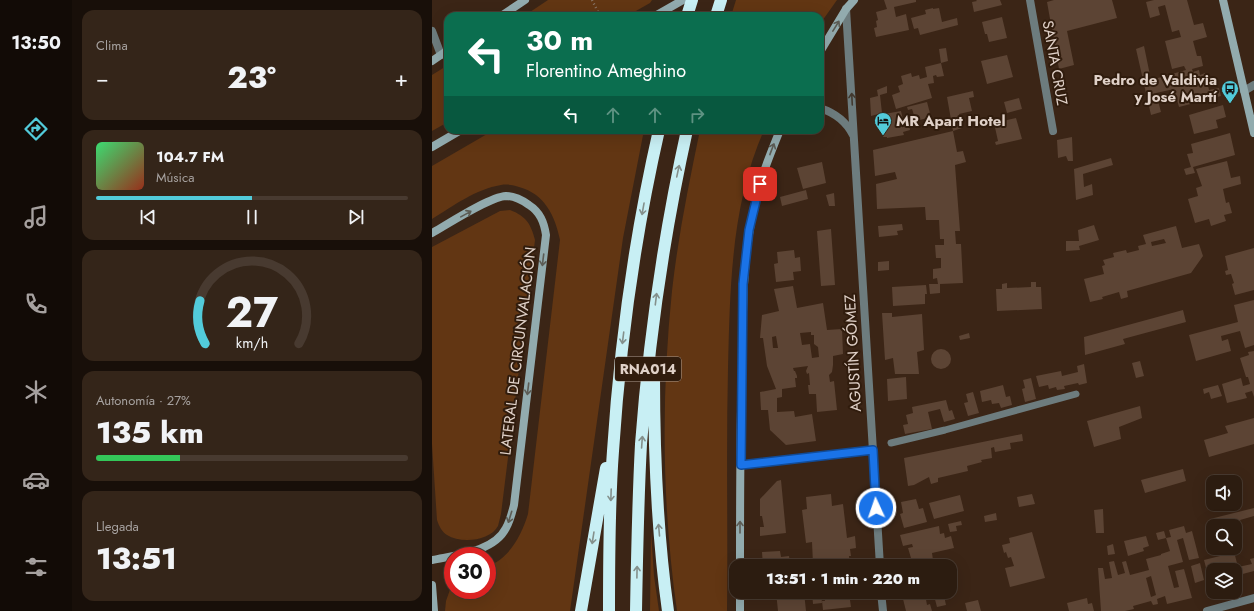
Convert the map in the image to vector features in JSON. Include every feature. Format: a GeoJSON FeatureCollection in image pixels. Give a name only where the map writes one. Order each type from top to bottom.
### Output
{"type":"FeatureCollection","features":[{"type":"Feature","properties":{"kind":"highway"},"geometry":{"type":"LineString","coordinates":[[688,12],[692,0]]}},
{"type":"Feature","properties":{"kind":"highway"},"geometry":{"type":"LineString","coordinates":[[717,12],[721,0]]}},
{"type":"Feature","properties":{"kind":"highway","name":"RNA014"},"geometry":{"type":"LineString","coordinates":[[609,611],[611,484],[615,418],[632,274],[645,196],[658,134]]}},
{"type":"Feature","properties":{"kind":"highway","name":"RNA014"},"geometry":{"type":"LineString","coordinates":[[636,611],[639,476],[646,390],[654,318],[666,234],[686,134]]}},
{"type":"Feature","properties":{"kind":"highway"},"geometry":{"type":"LineString","coordinates":[[654,318],[654,420],[657,494],[663,571],[668,611]]}},
{"type":"Feature","properties":{"kind":"highway"},"geometry":{"type":"LineString","coordinates":[[581,611],[595,524],[615,418]]}},
{"type":"Feature","properties":{"kind":"street"},"geometry":{"type":"LineString","coordinates":[[507,12],[525,0]]}},
{"type":"Feature","properties":{"kind":"street"},"geometry":{"type":"LineString","coordinates":[[662,12],[683,0]]}},
{"type":"Feature","properties":{"kind":"street"},"geometry":{"type":"LineString","coordinates":[[824,45],[846,9],[854,0]]}},
{"type":"Feature","properties":{"kind":"street","name":"SANTA CRUZ"},"geometry":{"type":"LineString","coordinates":[[1030,0],[1053,131]]}},
{"type":"Feature","properties":{"kind":"street"},"geometry":{"type":"LineString","coordinates":[[1223,0],[1254,133]]}},
{"type":"Feature","properties":{"kind":"street","name":"AGUSTÍN GÓMEZ"},"geometry":{"type":"LineString","coordinates":[[846,9],[880,559]]}},
{"type":"Feature","properties":{"kind":"street"},"geometry":{"type":"LineString","coordinates":[[432,31],[444,51]]}},
{"type":"Feature","properties":{"kind":"street"},"geometry":{"type":"LineString","coordinates":[[432,61],[444,54]]}},
{"type":"Feature","properties":{"kind":"street"},"geometry":{"type":"LineString","coordinates":[[1244,91],[1254,85]]}},
{"type":"Feature","properties":{"kind":"street","name":"AGUSTÍN GÓMEZ"},"geometry":{"type":"LineString","coordinates":[[824,109],[840,118],[847,125],[854,138]]}},
{"type":"Feature","properties":{"kind":"street"},"geometry":{"type":"LineString","coordinates":[[432,147],[453,134]]}},
{"type":"Feature","properties":{"kind":"street"},"geometry":{"type":"LineString","coordinates":[[740,559],[742,311],[746,256],[753,212],[760,184],[779,134]]}},
{"type":"Feature","properties":{"kind":"street","name":"LATERAL DE CIRCUNVALACIÓN"},"geometry":{"type":"LineString","coordinates":[[432,233],[485,203],[504,196],[519,199],[535,209],[543,222],[546,235],[515,497],[511,518],[499,539],[484,548],[432,560]]}},
{"type":"Feature","properties":{"kind":"street"},"geometry":{"type":"LineString","coordinates":[[741,465],[873,450]]}},
{"type":"Feature","properties":{"kind":"street"},"geometry":{"type":"LineString","coordinates":[[432,585],[434,611]]}},
{"type":"Feature","properties":{"kind":"street"},"geometry":{"type":"LineString","coordinates":[[1207,611],[1254,598]]}},
{"type":"Feature","properties":{"kind":"street"},"geometry":{"type":"LineString","coordinates":[[740,599],[740,611]]}},
{"type":"Feature","properties":{"kind":"street"},"geometry":{"type":"LineString","coordinates":[[881,599],[882,611]]}},
{"type":"Feature","properties":{"kind":"lane"},"geometry":{"type":"LineString","coordinates":[[891,443],[945,430],[1076,394]]}},
{"type":"Feature","properties":{"kind":"path"},"geometry":{"type":"LineString","coordinates":[[592,0],[598,12]]}},
{"type":"Feature","properties":{"kind":"shaded area"},"geometry":{"type":"Polygon","coordinates":[[[548,0],[652,0],[650,3],[634,12],[530,12],[548,0]]]}},
{"type":"Feature","properties":{"kind":"shaded area"},"geometry":{"type":"Polygon","coordinates":[[[736,0],[837,0],[824,18],[824,12],[732,12],[736,0]]]}},
{"type":"Feature","properties":{"kind":"shaded area"},"geometry":{"type":"Polygon","coordinates":[[[444,68],[444,124],[432,131],[432,75],[444,68]]]}},
{"type":"Feature","properties":{"kind":"shaded area"},"geometry":{"type":"Polygon","coordinates":[[[487,134],[643,134],[623,238],[570,611],[445,611],[447,599],[496,599],[496,562],[514,545],[528,514],[560,240],[552,215],[542,201],[528,190],[513,185],[501,185],[483,190],[432,219],[432,166],[487,134]]]}},
{"type":"Feature","properties":{"kind":"shaded area"},"geometry":{"type":"Polygon","coordinates":[[[699,134],[762,134],[753,158],[745,188],[734,247],[727,398],[727,611],[677,611],[668,532],[665,411],[668,331],[674,271],[699,134]]]}},
{"type":"Feature","properties":{"kind":"shaded area"},"geometry":{"type":"Polygon","coordinates":[[[510,210],[516,212],[527,221],[532,229],[535,240],[501,514],[498,526],[489,535],[475,540],[460,540],[445,534],[437,520],[432,444],[432,247],[500,211],[510,210]]]}},
{"type":"Feature","properties":{"kind":"shaded area"},"geometry":{"type":"Polygon","coordinates":[[[651,531],[654,576],[659,611],[650,611],[651,531]]]}},
{"type":"Feature","properties":{"kind":"building"},"geometry":{"type":"Polygon","coordinates":[[[884,0],[916,0],[916,2],[894,7],[896,17],[906,14],[909,30],[876,37],[874,28],[877,27],[876,21],[878,20],[876,12],[887,9],[884,0]]]}},
{"type":"Feature","properties":{"kind":"building"},"geometry":{"type":"Polygon","coordinates":[[[976,0],[1000,0],[1002,5],[974,12],[972,2],[977,1],[976,0]]]}},
{"type":"Feature","properties":{"kind":"building"},"geometry":{"type":"Polygon","coordinates":[[[1054,0],[1112,0],[1117,18],[1067,31],[1074,65],[1059,69],[1047,2],[1054,0]]]}},
{"type":"Feature","properties":{"kind":"building"},"geometry":{"type":"Polygon","coordinates":[[[1154,0],[1187,0],[1194,25],[1203,23],[1207,37],[1193,41],[1197,56],[1201,56],[1203,66],[1192,69],[1193,72],[1199,70],[1200,75],[1205,73],[1209,90],[1219,88],[1221,96],[1179,107],[1174,89],[1156,93],[1161,112],[1151,115],[1136,49],[1144,46],[1151,80],[1186,70],[1184,66],[1172,69],[1165,41],[1181,37],[1179,30],[1172,32],[1165,5],[1158,7],[1160,15],[1150,18],[1146,2],[1154,0]]]}},
{"type":"Feature","properties":{"kind":"building"},"geometry":{"type":"Polygon","coordinates":[[[939,8],[942,22],[957,18],[958,25],[920,35],[918,28],[914,29],[911,18],[926,14],[925,10],[939,8]]]}},
{"type":"Feature","properties":{"kind":"building"},"geometry":{"type":"Polygon","coordinates":[[[1002,17],[1007,38],[989,42],[982,22],[1002,17]]]}},
{"type":"Feature","properties":{"kind":"building"},"geometry":{"type":"Polygon","coordinates":[[[946,48],[948,61],[941,63],[939,49],[946,48]]]}},
{"type":"Feature","properties":{"kind":"building"},"geometry":{"type":"Polygon","coordinates":[[[1007,55],[1013,77],[987,84],[981,61],[1007,55]]]}},
{"type":"Feature","properties":{"kind":"building"},"geometry":{"type":"Polygon","coordinates":[[[941,63],[944,76],[933,76],[934,83],[928,84],[932,98],[896,109],[892,95],[900,92],[898,86],[903,84],[901,76],[911,73],[912,77],[919,75],[920,79],[927,77],[925,67],[941,63]]]}},
{"type":"Feature","properties":{"kind":"building"},"geometry":{"type":"Polygon","coordinates":[[[887,86],[887,93],[880,95],[882,113],[871,116],[870,98],[878,96],[877,90],[887,86]]]}},
{"type":"Feature","properties":{"kind":"building"},"geometry":{"type":"Polygon","coordinates":[[[973,91],[974,97],[969,98],[972,111],[959,114],[962,128],[953,131],[947,97],[973,91]]]}},
{"type":"Feature","properties":{"kind":"building"},"geometry":{"type":"Polygon","coordinates":[[[1019,98],[1022,109],[1007,113],[1004,102],[1019,98]]]}},
{"type":"Feature","properties":{"kind":"building"},"geometry":{"type":"Polygon","coordinates":[[[927,102],[931,117],[916,121],[912,109],[908,110],[907,107],[927,102]]]}},
{"type":"Feature","properties":{"kind":"building"},"geometry":{"type":"Polygon","coordinates":[[[1223,105],[1226,117],[1216,120],[1218,128],[1194,134],[1189,115],[1223,105]]]}},
{"type":"Feature","properties":{"kind":"building"},"geometry":{"type":"Polygon","coordinates":[[[901,111],[903,120],[908,119],[910,130],[903,132],[904,135],[887,138],[883,137],[879,115],[901,111]]]}},
{"type":"Feature","properties":{"kind":"building"},"geometry":{"type":"Polygon","coordinates":[[[1016,118],[1022,139],[996,145],[995,142],[998,141],[994,123],[1016,118]]]}},
{"type":"Feature","properties":{"kind":"building"},"geometry":{"type":"Polygon","coordinates":[[[953,131],[957,152],[963,151],[966,162],[955,165],[960,231],[955,231],[956,244],[961,244],[963,283],[940,284],[940,293],[930,294],[929,284],[938,284],[937,278],[933,279],[933,269],[941,268],[941,258],[936,258],[935,245],[944,245],[944,239],[940,239],[939,220],[926,220],[925,207],[877,209],[876,184],[897,179],[895,172],[875,176],[873,150],[953,131]]]}},
{"type":"Feature","properties":{"kind":"building"},"geometry":{"type":"Polygon","coordinates":[[[1230,133],[1235,155],[1193,167],[1195,173],[1186,175],[1184,169],[1191,167],[1187,154],[1193,153],[1191,144],[1230,133]]]}},
{"type":"Feature","properties":{"kind":"building"},"geometry":{"type":"Polygon","coordinates":[[[1072,137],[1073,161],[1068,161],[1066,156],[1058,158],[1057,140],[1072,137]]]}},
{"type":"Feature","properties":{"kind":"building"},"geometry":{"type":"Polygon","coordinates":[[[1111,158],[1113,165],[1083,174],[1084,187],[1092,184],[1093,195],[1076,200],[1074,169],[1111,158]]]}},
{"type":"Feature","properties":{"kind":"building"},"geometry":{"type":"Polygon","coordinates":[[[1227,161],[1231,178],[1240,176],[1241,184],[1223,189],[1226,203],[1229,202],[1232,213],[1224,215],[1226,221],[1211,226],[1209,219],[1195,223],[1188,199],[1198,196],[1196,188],[1202,186],[1196,169],[1227,161]]]}},
{"type":"Feature","properties":{"kind":"building"},"geometry":{"type":"Polygon","coordinates":[[[822,162],[826,183],[803,189],[797,168],[822,162]]]}},
{"type":"Feature","properties":{"kind":"building"},"geometry":{"type":"Polygon","coordinates":[[[806,190],[808,199],[782,206],[780,197],[806,190]]]}},
{"type":"Feature","properties":{"kind":"building"},"geometry":{"type":"Polygon","coordinates":[[[834,193],[835,206],[829,206],[826,195],[834,193]]]}},
{"type":"Feature","properties":{"kind":"building"},"geometry":{"type":"Polygon","coordinates":[[[902,224],[903,230],[897,231],[898,235],[879,237],[878,226],[902,224]]]}},
{"type":"Feature","properties":{"kind":"building"},"geometry":{"type":"Polygon","coordinates":[[[1094,225],[1099,240],[1079,246],[1080,250],[1066,251],[1066,241],[1079,241],[1078,230],[1094,225]]]}},
{"type":"Feature","properties":{"kind":"building"},"geometry":{"type":"Polygon","coordinates":[[[1176,226],[1182,248],[1199,244],[1203,256],[1191,273],[1127,291],[1128,297],[1121,299],[1119,292],[1102,297],[1103,299],[1090,302],[1084,279],[1104,274],[1102,266],[1105,265],[1103,260],[1114,257],[1113,253],[1126,250],[1127,253],[1139,250],[1138,246],[1146,244],[1143,235],[1176,226]],[[1164,239],[1151,242],[1152,246],[1166,243],[1164,239]]]}},
{"type":"Feature","properties":{"kind":"building"},"geometry":{"type":"Polygon","coordinates":[[[831,229],[835,285],[821,286],[817,231],[831,229]]]}},
{"type":"Feature","properties":{"kind":"building"},"geometry":{"type":"Polygon","coordinates":[[[1254,248],[1254,290],[1235,295],[1232,284],[1234,283],[1231,274],[1226,275],[1225,271],[1228,270],[1225,256],[1254,248]]]}},
{"type":"Feature","properties":{"kind":"building"},"geometry":{"type":"Polygon","coordinates":[[[794,250],[795,258],[800,257],[801,271],[793,272],[794,280],[776,282],[774,264],[778,263],[777,252],[794,250]]]}},
{"type":"Feature","properties":{"kind":"building"},"geometry":{"type":"Polygon","coordinates":[[[889,261],[889,270],[878,271],[878,262],[889,261]]]}},
{"type":"Feature","properties":{"kind":"building"},"geometry":{"type":"Polygon","coordinates":[[[1031,282],[1036,282],[1036,287],[1041,287],[1042,309],[997,311],[996,289],[1002,289],[1002,284],[1007,283],[1007,288],[1031,287],[1031,282]]]}},
{"type":"Feature","properties":{"kind":"building"},"geometry":{"type":"Polygon","coordinates":[[[926,285],[927,294],[925,294],[925,304],[893,306],[892,287],[926,285]]]}},
{"type":"Feature","properties":{"kind":"building"},"geometry":{"type":"Polygon","coordinates":[[[793,286],[797,308],[823,303],[827,330],[842,329],[843,354],[833,356],[832,372],[829,375],[830,382],[834,381],[837,410],[817,412],[816,394],[809,394],[809,373],[807,374],[806,371],[808,366],[793,368],[797,376],[797,378],[795,378],[796,387],[782,389],[782,397],[777,398],[777,412],[794,411],[795,417],[812,414],[816,441],[786,445],[770,430],[768,410],[761,410],[760,392],[776,389],[767,366],[763,338],[760,338],[762,315],[779,311],[774,289],[793,286]],[[811,332],[800,333],[802,345],[810,344],[812,358],[819,357],[818,347],[814,344],[814,335],[811,335],[811,332]],[[776,336],[772,337],[773,348],[778,348],[776,336]]]}},
{"type":"Feature","properties":{"kind":"building"},"geometry":{"type":"Polygon","coordinates":[[[1254,300],[1254,345],[1245,348],[1240,331],[1221,336],[1222,341],[1228,339],[1231,351],[1196,361],[1189,335],[1238,322],[1234,305],[1254,300]]]}},
{"type":"Feature","properties":{"kind":"building"},"geometry":{"type":"Polygon","coordinates":[[[1183,310],[1186,322],[1123,339],[1125,344],[1085,355],[1084,337],[1183,310]]]}},
{"type":"Feature","properties":{"kind":"building"},"geometry":{"type":"Polygon","coordinates":[[[882,313],[892,313],[892,317],[922,314],[924,350],[917,352],[919,374],[895,374],[893,358],[885,360],[882,313]]]}},
{"type":"Feature","properties":{"kind":"building"},"geometry":{"type":"Polygon","coordinates":[[[969,333],[970,338],[960,340],[959,336],[969,333]]]}},
{"type":"Feature","properties":{"kind":"building"},"geometry":{"type":"Polygon","coordinates":[[[941,349],[948,352],[951,359],[948,366],[941,369],[934,366],[931,359],[934,352],[941,349]]]}},
{"type":"Feature","properties":{"kind":"building"},"geometry":{"type":"Polygon","coordinates":[[[1254,351],[1254,397],[1252,391],[1245,393],[1247,398],[1227,403],[1222,384],[1241,378],[1243,386],[1250,384],[1248,377],[1246,377],[1240,358],[1249,355],[1248,352],[1254,351]]]}},
{"type":"Feature","properties":{"kind":"building"},"geometry":{"type":"Polygon","coordinates":[[[1140,361],[1144,376],[1136,378],[1132,363],[1140,361]]]}},
{"type":"Feature","properties":{"kind":"building"},"geometry":{"type":"Polygon","coordinates":[[[1084,364],[1087,383],[1064,386],[1065,389],[1057,390],[1056,387],[1049,389],[1048,385],[1039,387],[1036,376],[1061,371],[1062,376],[1078,372],[1077,366],[1084,364]]]}},
{"type":"Feature","properties":{"kind":"building"},"geometry":{"type":"Polygon","coordinates":[[[906,377],[907,399],[888,401],[887,379],[906,377]]]}},
{"type":"Feature","properties":{"kind":"building"},"geometry":{"type":"Polygon","coordinates":[[[1031,378],[1036,399],[1025,402],[1022,389],[1025,388],[1023,380],[1031,378]]]}},
{"type":"Feature","properties":{"kind":"building"},"geometry":{"type":"Polygon","coordinates":[[[1003,385],[1006,397],[1010,396],[1012,405],[1001,408],[999,403],[992,404],[991,400],[982,402],[980,391],[1003,385]]]}},
{"type":"Feature","properties":{"kind":"building"},"geometry":{"type":"Polygon","coordinates":[[[1218,385],[1222,396],[1211,399],[1209,392],[1204,394],[1203,389],[1218,385]]]}},
{"type":"Feature","properties":{"kind":"building"},"geometry":{"type":"Polygon","coordinates":[[[973,392],[979,413],[968,416],[964,403],[968,402],[966,394],[973,392]]]}},
{"type":"Feature","properties":{"kind":"building"},"geometry":{"type":"Polygon","coordinates":[[[946,400],[949,411],[952,410],[955,419],[944,422],[940,409],[928,412],[932,429],[905,434],[903,425],[908,424],[906,415],[913,413],[912,407],[946,400]]]}},
{"type":"Feature","properties":{"kind":"building"},"geometry":{"type":"Polygon","coordinates":[[[1140,406],[1142,418],[1119,427],[1121,439],[1094,447],[1087,421],[1140,406]]]}},
{"type":"Feature","properties":{"kind":"building"},"geometry":{"type":"Polygon","coordinates":[[[1254,418],[1254,444],[1209,457],[1204,440],[1228,433],[1225,426],[1254,418]]]}},
{"type":"Feature","properties":{"kind":"building"},"geometry":{"type":"Polygon","coordinates":[[[1022,434],[1023,441],[1010,443],[1011,449],[995,452],[994,447],[991,448],[992,458],[981,460],[982,462],[967,466],[968,471],[938,478],[938,482],[931,484],[929,477],[914,485],[908,486],[904,458],[1022,434]]]}},
{"type":"Feature","properties":{"kind":"building"},"geometry":{"type":"Polygon","coordinates":[[[1183,469],[1186,481],[1145,493],[1141,480],[1183,469]]]}},
{"type":"Feature","properties":{"kind":"building"},"geometry":{"type":"Polygon","coordinates":[[[781,480],[786,533],[760,536],[760,527],[764,527],[762,516],[760,516],[760,499],[777,481],[781,480]]]}},
{"type":"Feature","properties":{"kind":"building"},"geometry":{"type":"Polygon","coordinates":[[[831,494],[832,506],[843,504],[847,538],[855,536],[856,548],[850,549],[851,556],[849,556],[849,559],[813,559],[812,542],[806,543],[802,510],[807,509],[806,497],[831,494]]]}},
{"type":"Feature","properties":{"kind":"building"},"geometry":{"type":"Polygon","coordinates":[[[1032,494],[1035,504],[1019,507],[1017,497],[1032,494]]]}},
{"type":"Feature","properties":{"kind":"building"},"geometry":{"type":"Polygon","coordinates":[[[960,495],[964,511],[934,519],[929,503],[960,495]]]}},
{"type":"Feature","properties":{"kind":"building"},"geometry":{"type":"Polygon","coordinates":[[[916,499],[919,509],[923,508],[927,522],[904,528],[900,514],[903,513],[901,502],[916,499]]]}},
{"type":"Feature","properties":{"kind":"building"},"geometry":{"type":"Polygon","coordinates":[[[1254,508],[1254,516],[1242,519],[1214,519],[1214,518],[1254,508]]]}},
{"type":"Feature","properties":{"kind":"building"},"geometry":{"type":"Polygon","coordinates":[[[1103,509],[1104,533],[1096,533],[1094,510],[1103,509]]]}},
{"type":"Feature","properties":{"kind":"building"},"geometry":{"type":"Polygon","coordinates":[[[996,513],[997,520],[985,522],[984,516],[996,513]]]}},
{"type":"Feature","properties":{"kind":"building"},"geometry":{"type":"Polygon","coordinates":[[[961,521],[962,525],[956,526],[957,531],[950,532],[948,524],[961,521]]]}},
{"type":"Feature","properties":{"kind":"building"},"geometry":{"type":"Polygon","coordinates":[[[939,526],[940,534],[944,533],[945,538],[951,536],[954,548],[932,553],[933,559],[907,559],[911,558],[908,548],[913,547],[912,544],[903,546],[900,535],[939,526]]]}},
{"type":"Feature","properties":{"kind":"building"},"geometry":{"type":"Polygon","coordinates":[[[1184,526],[1186,533],[1192,531],[1199,558],[1189,560],[1183,538],[1177,540],[1183,562],[1168,566],[1174,588],[1179,587],[1175,571],[1184,569],[1192,598],[1167,604],[1165,596],[1157,599],[1158,604],[1153,605],[1151,601],[1133,606],[1134,609],[1125,611],[1101,611],[1098,568],[1103,568],[1105,579],[1112,578],[1109,562],[1114,561],[1118,575],[1125,573],[1122,562],[1126,561],[1130,575],[1149,570],[1146,559],[1170,551],[1166,538],[1171,537],[1169,530],[1184,526]],[[1151,576],[1146,578],[1151,597],[1156,595],[1151,576]]]}},
{"type":"Feature","properties":{"kind":"building"},"geometry":{"type":"Polygon","coordinates":[[[1164,531],[1166,538],[1158,540],[1156,533],[1164,531]]]}},
{"type":"Feature","properties":{"kind":"building"},"geometry":{"type":"Polygon","coordinates":[[[1032,532],[1045,578],[1010,587],[1005,568],[1014,566],[1011,557],[1008,558],[1006,552],[1004,553],[1002,545],[1010,543],[1009,538],[1032,532]]]}},
{"type":"Feature","properties":{"kind":"building"},"geometry":{"type":"Polygon","coordinates":[[[1146,536],[1149,546],[1143,548],[1144,551],[1128,556],[1124,541],[1146,536]]]}},
{"type":"Feature","properties":{"kind":"building"},"geometry":{"type":"Polygon","coordinates":[[[1113,544],[1115,554],[1108,555],[1107,546],[1113,544]]]}},
{"type":"Feature","properties":{"kind":"building"},"geometry":{"type":"Polygon","coordinates":[[[780,551],[781,557],[789,556],[789,559],[762,559],[762,552],[780,551]]]}},
{"type":"Feature","properties":{"kind":"building"},"geometry":{"type":"Polygon","coordinates":[[[1224,555],[1235,555],[1237,563],[1206,563],[1206,568],[1204,560],[1224,555]]]}},
{"type":"Feature","properties":{"kind":"building"},"geometry":{"type":"Polygon","coordinates":[[[1254,558],[1254,571],[1242,574],[1242,566],[1252,564],[1250,559],[1254,558]]]}},
{"type":"Feature","properties":{"kind":"building"},"geometry":{"type":"Polygon","coordinates":[[[1200,563],[1204,580],[1195,583],[1191,566],[1200,563]]]}},
{"type":"Feature","properties":{"kind":"building"},"geometry":{"type":"Polygon","coordinates":[[[1087,598],[1088,604],[1092,603],[1094,611],[1069,611],[1067,603],[1087,598]]]}},
{"type":"Feature","properties":{"kind":"building"},"geometry":{"type":"Polygon","coordinates":[[[777,599],[805,599],[806,611],[778,611],[777,599]]]}},
{"type":"Feature","properties":{"kind":"building"},"geometry":{"type":"Polygon","coordinates":[[[813,599],[822,599],[822,603],[813,604],[813,599]]]}},
{"type":"Feature","properties":{"kind":"building"},"geometry":{"type":"Polygon","coordinates":[[[825,599],[854,599],[850,600],[851,607],[823,610],[822,601],[825,601],[825,599]]]}},
{"type":"Feature","properties":{"kind":"building"},"geometry":{"type":"Polygon","coordinates":[[[903,599],[926,599],[927,605],[930,604],[932,611],[906,611],[903,599]]]}},
{"type":"Feature","properties":{"kind":"building"},"geometry":{"type":"Polygon","coordinates":[[[935,599],[945,599],[946,605],[937,607],[935,599]]]}},
{"type":"Feature","properties":{"kind":"building"},"geometry":{"type":"Polygon","coordinates":[[[978,600],[981,611],[967,611],[965,603],[978,600]]]}},
{"type":"Feature","properties":{"kind":"place","name":"Pedro de Valdivia y José Martí"},"geometry":{"type":"Point","coordinates":[1230,104]}},
{"type":"Feature","properties":{"kind":"place","name":"MR Apart Hotel"},"geometry":{"type":"Point","coordinates":[883,136]}},
{"type":"Feature","properties":{"kind":"route"},"geometry":{"type":"LineString","coordinates":[[760,184],[749,230],[743,284],[741,465],[873,450],[876,508]]}}]}
